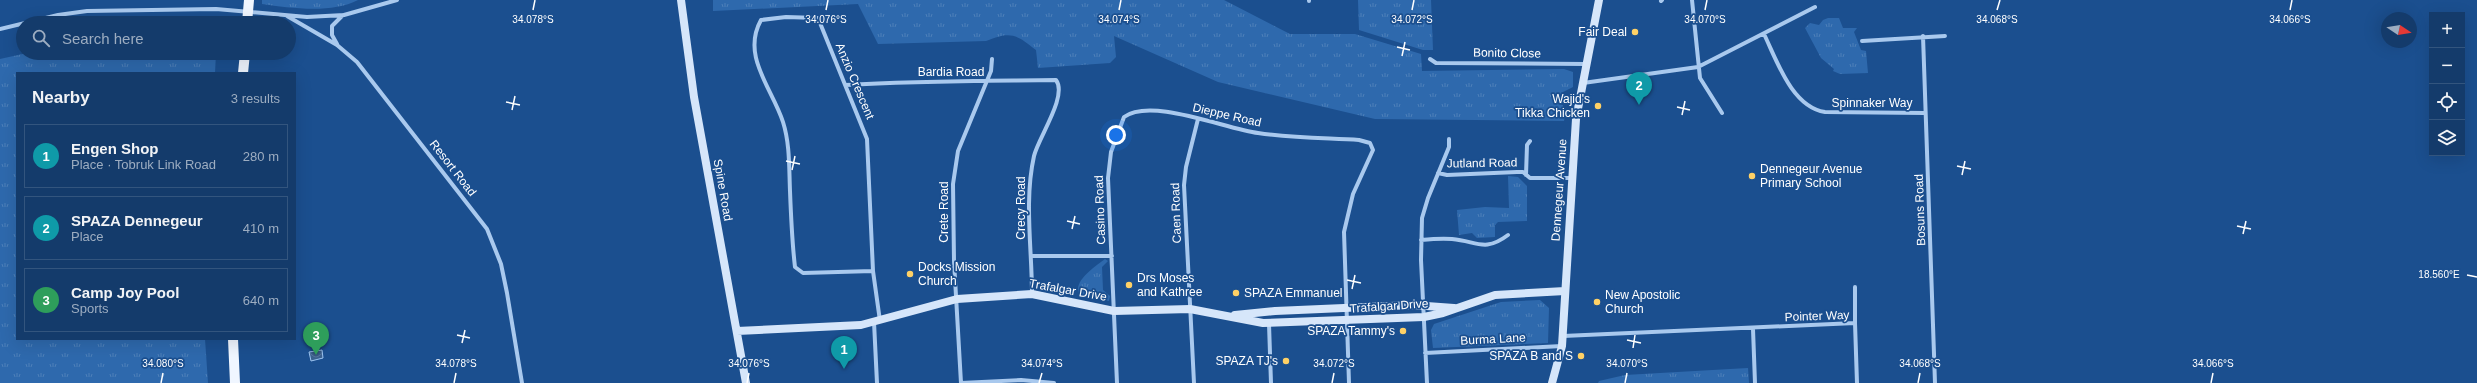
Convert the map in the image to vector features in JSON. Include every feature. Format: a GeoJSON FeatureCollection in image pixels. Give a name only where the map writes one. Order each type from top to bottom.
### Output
{"type":"FeatureCollection","features":[{"type":"Feature","properties":{"kind":"main road"},"geometry":{"type":"LineString","coordinates":[[248,16],[249,0]]}},
{"type":"Feature","properties":{"kind":"main road"},"geometry":{"type":"LineString","coordinates":[[243,72],[244,60]]}},
{"type":"Feature","properties":{"kind":"main road"},"geometry":{"type":"LineString","coordinates":[[233,340],[235,383]]}},
{"type":"Feature","properties":{"kind":"street"},"geometry":{"type":"LineString","coordinates":[[51,16],[87,11],[216,10],[287,16],[344,15],[397,0]]}},
{"type":"Feature","properties":{"kind":"street","name":"Spine Road"},"geometry":{"type":"LineString","coordinates":[[681,0],[694,97],[746,383]]}},
{"type":"Feature","properties":{"kind":"street","name":"Dennegeur Avenue"},"geometry":{"type":"LineString","coordinates":[[1552,383],[1562,346],[1563,336],[1576,119],[1585,64],[1599,0]]}},
{"type":"Feature","properties":{"kind":"street"},"geometry":{"type":"LineString","coordinates":[[1692,0],[1700,78],[1722,113]]}},
{"type":"Feature","properties":{"kind":"street"},"geometry":{"type":"LineString","coordinates":[[1582,83],[1698,68],[1814,7]]}},
{"type":"Feature","properties":{"kind":"street"},"geometry":{"type":"LineString","coordinates":[[338,45],[332,34],[332,26],[344,15]]}},
{"type":"Feature","properties":{"kind":"street","name":"Anzio Crescent"},"geometry":{"type":"LineString","coordinates":[[873,271],[802,273],[795,267],[786,136],[777,108],[760,74],[754,51],[754,37],[761,20],[786,17],[818,18],[867,139],[873,271],[877,322],[877,383]]}},
{"type":"Feature","properties":{"kind":"street","name":"Resort Road"},"geometry":{"type":"LineString","coordinates":[[296,21],[338,45],[357,62],[487,230],[504,278],[522,383]]}},
{"type":"Feature","properties":{"kind":"street"},"geometry":{"type":"LineString","coordinates":[[0,29],[16,25]]}},
{"type":"Feature","properties":{"kind":"street","name":"Spinnaker Way"},"geometry":{"type":"LineString","coordinates":[[1764,34],[1793,88],[1810,108],[1825,112],[1925,113]]}},
{"type":"Feature","properties":{"kind":"street"},"geometry":{"type":"LineString","coordinates":[[1862,41],[1923,36],[1945,36]]}},
{"type":"Feature","properties":{"kind":"street","name":"Bosuns Road"},"geometry":{"type":"LineString","coordinates":[[1923,36],[1935,383]]}},
{"type":"Feature","properties":{"kind":"street","name":"Crete Road"},"geometry":{"type":"LineString","coordinates":[[961,383],[953,184],[958,151],[991,71],[992,59]]}},
{"type":"Feature","properties":{"kind":"street","name":"Bonito Close"},"geometry":{"type":"LineString","coordinates":[[1430,59],[1436,62],[1585,64]]}},
{"type":"Feature","properties":{"kind":"street","name":"Bardia Road"},"geometry":{"type":"LineString","coordinates":[[846,85],[946,80],[1056,80]]}},
{"type":"Feature","properties":{"kind":"street","name":"Crecy Road"},"geometry":{"type":"LineString","coordinates":[[1032,294],[1031,170],[1039,139],[1057,104],[1060,88],[1056,80]]}},
{"type":"Feature","properties":{"kind":"street","name":"Dieppe Road"},"geometry":{"type":"LineString","coordinates":[[1129,114],[1172,112],[1260,134],[1368,142],[1373,150],[1353,194],[1344,232],[1346,308]]}},
{"type":"Feature","properties":{"kind":"street","name":"Casino Road"},"geometry":{"type":"LineString","coordinates":[[1117,383],[1108,178],[1111,152],[1122,122],[1129,114]]}},
{"type":"Feature","properties":{"kind":"street","name":"Caen Road"},"geometry":{"type":"LineString","coordinates":[[1194,383],[1184,185],[1186,167],[1198,119]]}},
{"type":"Feature","properties":{"kind":"street"},"geometry":{"type":"LineString","coordinates":[[1427,383],[1421,240],[1422,218],[1449,147],[1449,139]]}},
{"type":"Feature","properties":{"kind":"street"},"geometry":{"type":"LineString","coordinates":[[1526,175],[1527,145],[1530,141]]}},
{"type":"Feature","properties":{"kind":"street","name":"Jutland Road"},"geometry":{"type":"LineString","coordinates":[[1438,173],[1447,175],[1517,172],[1534,179],[1572,178]]}},
{"type":"Feature","properties":{"kind":"street"},"geometry":{"type":"LineString","coordinates":[[1421,240],[1451,238],[1484,246],[1497,244],[1508,236]]}},
{"type":"Feature","properties":{"kind":"street"},"geometry":{"type":"LineString","coordinates":[[1031,256],[1112,256]]}},
{"type":"Feature","properties":{"kind":"street"},"geometry":{"type":"LineString","coordinates":[[1855,287],[1855,323]]}},
{"type":"Feature","properties":{"kind":"street","name":"Trafalgar Drive"},"geometry":{"type":"LineString","coordinates":[[737,331],[861,325],[877,322],[957,299],[1032,294],[1114,310],[1190,308],[1251,322],[1269,324],[1424,317],[1443,313],[1454,308],[1503,294],[1565,291]]}},
{"type":"Feature","properties":{"kind":"street","name":"Trafalgar Drive"},"geometry":{"type":"LineString","coordinates":[[1230,316],[1259,312],[1346,308],[1423,306],[1454,308]]}},
{"type":"Feature","properties":{"kind":"street"},"geometry":{"type":"LineString","coordinates":[[1346,308],[1348,383]]}},
{"type":"Feature","properties":{"kind":"street","name":"Pointer Way"},"geometry":{"type":"LineString","coordinates":[[1563,336],[1753,329],[1855,323],[1857,383]]}},
{"type":"Feature","properties":{"kind":"street"},"geometry":{"type":"LineString","coordinates":[[1269,324],[1271,383]]}},
{"type":"Feature","properties":{"kind":"street"},"geometry":{"type":"LineString","coordinates":[[1753,329],[1755,383]]}},
{"type":"Feature","properties":{"kind":"street","name":"Burma Lane"},"geometry":{"type":"LineString","coordinates":[[1426,353],[1562,346]]}},
{"type":"Feature","properties":{"kind":"street"},"geometry":{"type":"LineString","coordinates":[[961,383],[1021,380],[1040,383],[1054,383]]}},
{"type":"Feature","properties":{"kind":"green space"},"geometry":{"type":"Polygon","coordinates":[[[262,0],[358,0],[336,7],[311,9],[262,4],[262,0]]]}},
{"type":"Feature","properties":{"kind":"green space"},"geometry":{"type":"Polygon","coordinates":[[[713,0],[1224,0],[1290,34],[1355,34],[1421,54],[1422,71],[1564,69],[1573,72],[1573,87],[1561,93],[1559,102],[1566,109],[1564,121],[1375,119],[1218,82],[1114,36],[1116,57],[1110,63],[1038,68],[1036,50],[1018,37],[1008,35],[986,41],[878,44],[858,4],[713,11],[713,0]]]}},
{"type":"Feature","properties":{"kind":"green space"},"geometry":{"type":"Polygon","coordinates":[[[1358,0],[1431,0],[1433,50],[1423,50],[1359,30],[1358,0]]]}},
{"type":"Feature","properties":{"kind":"green space"},"geometry":{"type":"Polygon","coordinates":[[[1828,18],[1839,18],[1843,28],[1857,28],[1854,32],[1861,50],[1866,51],[1868,73],[1840,74],[1833,71],[1834,69],[1821,58],[1805,28],[1810,23],[1819,25],[1823,20],[1828,18]]]}},
{"type":"Feature","properties":{"kind":"green space"},"geometry":{"type":"Polygon","coordinates":[[[16,55],[16,60],[216,60],[215,72],[16,72],[16,340],[205,340],[208,383],[0,383],[0,59],[16,55]]]}},
{"type":"Feature","properties":{"kind":"green space"},"geometry":{"type":"Polygon","coordinates":[[[1508,176],[1518,177],[1527,186],[1527,221],[1498,222],[1495,225],[1495,237],[1477,238],[1472,233],[1459,235],[1457,210],[1485,207],[1509,208],[1508,176]]]}},
{"type":"Feature","properties":{"kind":"green space"},"geometry":{"type":"Polygon","coordinates":[[[1105,259],[1108,261],[1102,267],[1103,290],[1110,296],[1109,301],[1080,295],[1078,290],[1082,280],[1091,270],[1105,259]]]}},
{"type":"Feature","properties":{"kind":"green space"},"geometry":{"type":"Polygon","coordinates":[[[1540,300],[1549,308],[1548,343],[1433,348],[1431,330],[1434,324],[1501,302],[1540,300]]]}},
{"type":"Feature","properties":{"kind":"green space"},"geometry":{"type":"Polygon","coordinates":[[[1748,368],[1749,383],[1598,383],[1599,381],[1625,375],[1748,368]]]}},
{"type":"Feature","properties":{"kind":"water"},"geometry":{"type":"Polygon","coordinates":[[[322,350],[323,358],[311,361],[309,352],[322,350]]]}},
{"type":"Feature","properties":{"kind":"place","name":"Fair Deal"},"geometry":{"type":"Point","coordinates":[1635,32]}},
{"type":"Feature","properties":{"kind":"place","name":"SPAZA Dennegeur"},"geometry":{"type":"Point","coordinates":[1639,105]}},
{"type":"Feature","properties":{"kind":"place","name":"Wajid's Tikka Chicken"},"geometry":{"type":"Point","coordinates":[1598,106]}},
{"type":"Feature","properties":{"kind":"place","name":"Dennegeur Avenue Primary School"},"geometry":{"type":"Point","coordinates":[1752,176]}},
{"type":"Feature","properties":{"kind":"place","name":"Docks Mission Church"},"geometry":{"type":"Point","coordinates":[910,274]}},
{"type":"Feature","properties":{"kind":"place","name":"Drs Moses and Kathree"},"geometry":{"type":"Point","coordinates":[1129,285]}},
{"type":"Feature","properties":{"kind":"place","name":"SPAZA Emmanuel"},"geometry":{"type":"Point","coordinates":[1236,293]}},
{"type":"Feature","properties":{"kind":"place","name":"New Apostolic Church"},"geometry":{"type":"Point","coordinates":[1597,302]}},
{"type":"Feature","properties":{"kind":"place","name":"SPAZA Tammy's"},"geometry":{"type":"Point","coordinates":[1403,331]}},
{"type":"Feature","properties":{"kind":"place","name":"Camp Joy Pool"},"geometry":{"type":"Point","coordinates":[316,355]}},
{"type":"Feature","properties":{"kind":"place","name":"SPAZA B and S"},"geometry":{"type":"Point","coordinates":[1581,356]}},
{"type":"Feature","properties":{"kind":"place","name":"SPAZA TJ's"},"geometry":{"type":"Point","coordinates":[1286,361]}},
{"type":"Feature","properties":{"kind":"place","name":"Engen Shop"},"geometry":{"type":"Point","coordinates":[844,369]}}]}
